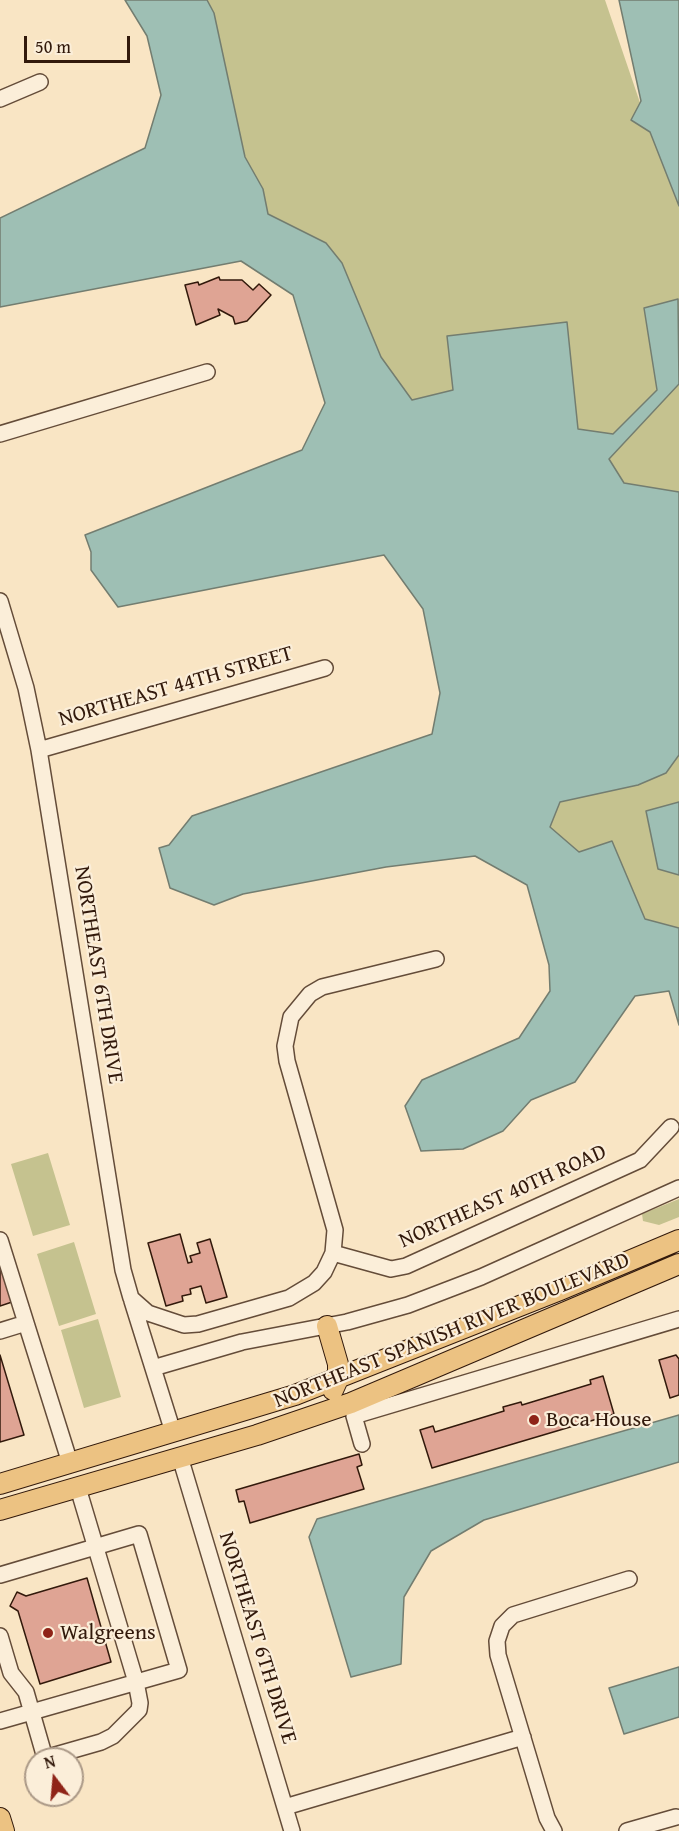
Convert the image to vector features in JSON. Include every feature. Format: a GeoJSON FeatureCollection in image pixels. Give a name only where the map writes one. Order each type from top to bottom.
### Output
{"type":"FeatureCollection","features":[{"type":"Feature","properties":{"kind":"main road","name":"NORTHEAST SPANISH RIVER BOULEVARD"},"geometry":{"type":"LineString","coordinates":[[0,1484],[286,1398],[679,1240]]}},
{"type":"Feature","properties":{"kind":"main road","name":"NORTHEAST SPANISH RIVER BOULEVARD"},"geometry":{"type":"LineString","coordinates":[[0,1510],[352,1409],[679,1264]]}},
{"type":"Feature","properties":{"kind":"main road"},"geometry":{"type":"LineString","coordinates":[[257,1435],[325,1399],[338,1379],[338,1364],[327,1326]]}},
{"type":"Feature","properties":{"kind":"main road"},"geometry":{"type":"LineString","coordinates":[[352,1409],[353,1394],[364,1382],[453,1332]]}},
{"type":"Feature","properties":{"kind":"main road"},"geometry":{"type":"LineString","coordinates":[[0,1818],[4,1831]]}},
{"type":"Feature","properties":{"kind":"street"},"geometry":{"type":"LineString","coordinates":[[0,99],[40,82]]}},
{"type":"Feature","properties":{"kind":"street"},"geometry":{"type":"LineString","coordinates":[[0,434],[207,372]]}},
{"type":"Feature","properties":{"kind":"street","name":"NORTHEAST 6TH DRIVE"},"geometry":{"type":"LineString","coordinates":[[0,601],[26,688],[39,750],[123,1270],[173,1432]]}},
{"type":"Feature","properties":{"kind":"street","name":"NORTHEAST 44TH STREET"},"geometry":{"type":"LineString","coordinates":[[39,750],[325,668]]}},
{"type":"Feature","properties":{"kind":"street"},"geometry":{"type":"LineString","coordinates":[[131,1298],[148,1313],[184,1325],[198,1324],[302,1292],[324,1272],[333,1253],[335,1230],[333,1216],[287,1061],[285,1046],[291,1017],[299,1005],[322,987],[436,959]]}},
{"type":"Feature","properties":{"kind":"street","name":"NORTHEAST 40TH ROAD"},"geometry":{"type":"LineString","coordinates":[[333,1253],[391,1269],[406,1266],[640,1160],[671,1127]]}},
{"type":"Feature","properties":{"kind":"street","name":"NORTHEAST SPANISH RIVER BOULEVARD"},"geometry":{"type":"LineString","coordinates":[[153,1368],[242,1342],[327,1326],[384,1312],[454,1288],[679,1188]]}},
{"type":"Feature","properties":{"kind":"street"},"geometry":{"type":"LineString","coordinates":[[0,1240],[70,1463]]}},
{"type":"Feature","properties":{"kind":"street","name":"NORTHEAST SPANISH RIVER BOULEVARD"},"geometry":{"type":"LineString","coordinates":[[352,1409],[679,1319]]}},
{"type":"Feature","properties":{"kind":"street"},"geometry":{"type":"LineString","coordinates":[[0,1331],[26,1323]]}},
{"type":"Feature","properties":{"kind":"street"},"geometry":{"type":"LineString","coordinates":[[352,1409],[362,1444]]}},
{"type":"Feature","properties":{"kind":"street","name":"NORTHEAST 6TH DRIVE"},"geometry":{"type":"LineString","coordinates":[[180,1457],[292,1831]]}},
{"type":"Feature","properties":{"kind":"street"},"geometry":{"type":"LineString","coordinates":[[78,1488],[97,1546],[140,1702],[139,1710],[113,1736],[79,1747]]}},
{"type":"Feature","properties":{"kind":"street"},"geometry":{"type":"LineString","coordinates":[[0,1575],[139,1534],[179,1670],[0,1720]]}},
{"type":"Feature","properties":{"kind":"street"},"geometry":{"type":"LineString","coordinates":[[554,1831],[547,1818],[498,1655],[497,1641],[502,1626],[513,1615],[629,1579]]}},
{"type":"Feature","properties":{"kind":"street"},"geometry":{"type":"LineString","coordinates":[[0,1636],[11,1673],[26,1692],[42,1747]]}},
{"type":"Feature","properties":{"kind":"street"},"geometry":{"type":"LineString","coordinates":[[285,1807],[523,1737]]}},
{"type":"Feature","properties":{"kind":"street"},"geometry":{"type":"LineString","coordinates":[[627,1831],[676,1817]]}},
{"type":"Feature","properties":{"kind":"shaded area"},"geometry":{"type":"Polygon","coordinates":[[[207,0],[605,0],[650,132],[679,206],[679,802],[647,811],[658,869],[679,875],[679,928],[645,919],[630,888],[579,853],[550,827],[412,400],[381,357],[342,263],[326,243],[268,214],[263,189],[245,157],[214,13],[207,0]]]}},
{"type":"Feature","properties":{"kind":"shaded area"},"geometry":{"type":"Polygon","coordinates":[[[48,1153],[70,1225],[33,1236],[11,1164],[48,1153]]]}},
{"type":"Feature","properties":{"kind":"shaded area"},"geometry":{"type":"Polygon","coordinates":[[[679,1199],[679,1217],[659,1225],[643,1221],[642,1214],[679,1199]]]}},
{"type":"Feature","properties":{"kind":"shaded area"},"geometry":{"type":"Polygon","coordinates":[[[74,1242],[96,1314],[59,1326],[37,1254],[74,1242]]]}},
{"type":"Feature","properties":{"kind":"shaded area"},"geometry":{"type":"Polygon","coordinates":[[[98,1319],[121,1397],[84,1408],[61,1330],[98,1319]]]}},
{"type":"Feature","properties":{"kind":"water"},"geometry":{"type":"Polygon","coordinates":[[[125,0],[207,0],[214,13],[245,157],[263,189],[268,214],[326,243],[342,263],[381,357],[412,400],[453,390],[447,336],[567,322],[578,429],[613,434],[657,390],[644,308],[678,299],[679,384],[609,459],[624,483],[679,492],[679,755],[666,773],[638,785],[560,802],[550,827],[579,852],[612,841],[645,919],[679,928],[679,1025],[669,991],[635,996],[575,1082],[531,1100],[503,1131],[463,1149],[421,1151],[405,1106],[422,1080],[519,1038],[550,991],[549,965],[527,885],[475,856],[386,867],[243,894],[214,905],[170,888],[159,848],[169,845],[192,816],[432,734],[440,693],[423,609],[384,555],[118,607],[91,570],[91,552],[85,535],[302,450],[325,403],[293,295],[241,261],[0,307],[0,218],[145,148],[161,95],[147,36],[125,0]]]}},
{"type":"Feature","properties":{"kind":"water"},"geometry":{"type":"Polygon","coordinates":[[[619,0],[679,0],[679,206],[650,132],[631,120],[641,101],[619,0]]]}},
{"type":"Feature","properties":{"kind":"water"},"geometry":{"type":"Polygon","coordinates":[[[679,802],[679,875],[658,869],[646,811],[679,802]]]}},
{"type":"Feature","properties":{"kind":"water"},"geometry":{"type":"Polygon","coordinates":[[[679,1415],[679,1462],[484,1520],[431,1551],[404,1597],[401,1664],[351,1677],[309,1537],[317,1519],[679,1415]]]}},
{"type":"Feature","properties":{"kind":"water"},"geometry":{"type":"Polygon","coordinates":[[[679,1667],[679,1717],[624,1734],[609,1688],[679,1667]]]}},
{"type":"Feature","properties":{"kind":"building"},"geometry":{"type":"Polygon","coordinates":[[[219,277],[220,280],[242,280],[253,290],[259,284],[271,295],[247,321],[235,324],[233,317],[218,309],[220,315],[196,325],[185,285],[198,282],[199,285],[219,277]]]}},
{"type":"Feature","properties":{"kind":"building"},"geometry":{"type":"Polygon","coordinates":[[[180,1234],[188,1263],[192,1262],[190,1256],[200,1253],[197,1243],[210,1239],[227,1297],[206,1303],[201,1286],[190,1289],[191,1294],[182,1296],[183,1301],[166,1306],[148,1243],[180,1234]]]}},
{"type":"Feature","properties":{"kind":"building"},"geometry":{"type":"Polygon","coordinates":[[[0,1261],[12,1302],[0,1306],[0,1261]]]}},
{"type":"Feature","properties":{"kind":"building"},"geometry":{"type":"Polygon","coordinates":[[[0,1355],[24,1435],[0,1442],[0,1355]]]}},
{"type":"Feature","properties":{"kind":"building"},"geometry":{"type":"Polygon","coordinates":[[[676,1355],[679,1359],[679,1395],[670,1398],[659,1360],[676,1355]]]}},
{"type":"Feature","properties":{"kind":"building","name":"Boca House"},"geometry":{"type":"Polygon","coordinates":[[[603,1376],[614,1414],[432,1468],[420,1430],[433,1426],[435,1432],[504,1411],[503,1407],[521,1402],[522,1405],[591,1384],[590,1380],[603,1376]]]}},
{"type":"Feature","properties":{"kind":"building"},"geometry":{"type":"Polygon","coordinates":[[[359,1454],[362,1465],[357,1467],[364,1489],[250,1523],[244,1501],[239,1502],[236,1490],[359,1454]]]}},
{"type":"Feature","properties":{"kind":"building"},"geometry":{"type":"Polygon","coordinates":[[[87,1578],[111,1662],[40,1684],[18,1611],[10,1606],[17,1592],[26,1596],[87,1578]]]}},
{"type":"Feature","properties":{"kind":"place","name":"Boca House"},"geometry":{"type":"Point","coordinates":[534,1420]}},
{"type":"Feature","properties":{"kind":"place","name":"Walgreens"},"geometry":{"type":"Point","coordinates":[48,1633]}}]}
